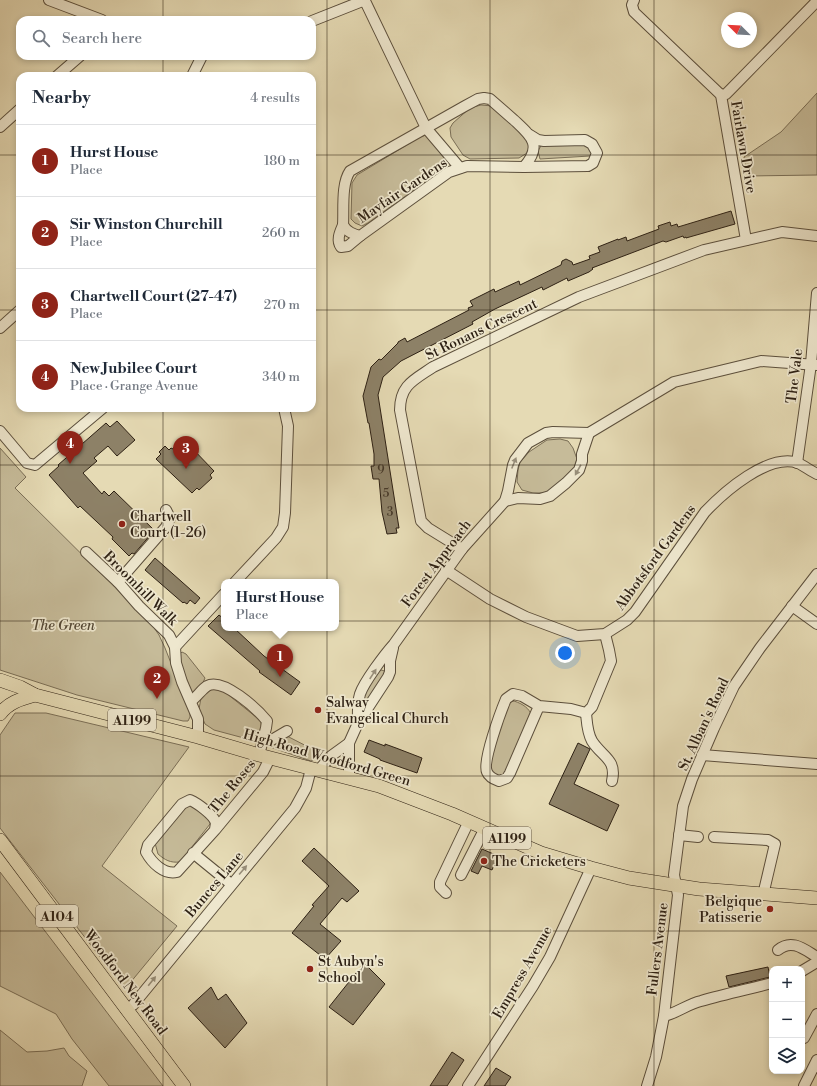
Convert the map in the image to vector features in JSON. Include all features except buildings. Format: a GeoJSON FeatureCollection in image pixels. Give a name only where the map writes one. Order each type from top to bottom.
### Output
{"type":"FeatureCollection","features":[{"type":"Feature","properties":{"kind":"main road","name":"High Road Woodford Green"},"geometry":{"type":"LineString","coordinates":[[0,680],[20,687],[35,695],[198,737],[386,789],[469,821],[541,853],[591,868],[629,878],[676,886],[763,895],[817,898]]}},
{"type":"Feature","properties":{"kind":"main road"},"geometry":{"type":"LineString","coordinates":[[0,713],[9,704],[35,695]]}},
{"type":"Feature","properties":{"kind":"main road"},"geometry":{"type":"LineString","coordinates":[[0,704],[0,713]]}},
{"type":"Feature","properties":{"kind":"main road","name":"Woodford New Road"},"geometry":{"type":"LineString","coordinates":[[0,840],[184,1086]]}},
{"type":"Feature","properties":{"kind":"street"},"geometry":{"type":"LineString","coordinates":[[49,0],[91,16]]}},
{"type":"Feature","properties":{"kind":"street"},"geometry":{"type":"LineString","coordinates":[[316,19],[365,0]]}},
{"type":"Feature","properties":{"kind":"street","name":"Mayfair Gardens"},"geometry":{"type":"LineString","coordinates":[[365,0],[426,128],[460,168]]}},
{"type":"Feature","properties":{"kind":"street","name":"Fairlawn Drive"},"geometry":{"type":"LineString","coordinates":[[634,0],[632,5],[634,12],[721,95],[746,240]]}},
{"type":"Feature","properties":{"kind":"street"},"geometry":{"type":"LineString","coordinates":[[721,95],[726,94],[817,1]]}},
{"type":"Feature","properties":{"kind":"street"},"geometry":{"type":"LineString","coordinates":[[62,72],[75,60]]}},
{"type":"Feature","properties":{"kind":"street"},"geometry":{"type":"LineString","coordinates":[[194,72],[200,60]]}},
{"type":"Feature","properties":{"kind":"street","name":"Mayfair Gardens"},"geometry":{"type":"LineString","coordinates":[[478,99],[490,99],[530,135],[538,140],[544,141],[585,140],[592,144],[597,152],[593,163],[588,166],[467,166],[460,168],[449,172],[348,246],[341,247],[338,242],[343,225],[344,184],[346,176],[350,171],[465,106],[478,99]]}},
{"type":"Feature","properties":{"kind":"street"},"geometry":{"type":"LineString","coordinates":[[0,127],[16,113]]}},
{"type":"Feature","properties":{"kind":"street"},"geometry":{"type":"LineString","coordinates":[[524,167],[530,160],[533,152],[533,143],[530,135]]}},
{"type":"Feature","properties":{"kind":"street","name":"Mayfair Gardens"},"geometry":{"type":"LineString","coordinates":[[343,225],[346,230],[360,236]]}},
{"type":"Feature","properties":{"kind":"street","name":"St Ronans Crescent"},"geometry":{"type":"LineString","coordinates":[[462,549],[428,528],[421,521],[400,410],[400,399],[404,389],[433,367],[579,297],[704,250],[782,232],[817,236]]}},
{"type":"Feature","properties":{"kind":"street","name":"The Vale"},"geometry":{"type":"LineString","coordinates":[[797,463],[814,365],[817,293]]}},
{"type":"Feature","properties":{"kind":"street"},"geometry":{"type":"LineString","coordinates":[[0,328],[16,314]]}},
{"type":"Feature","properties":{"kind":"street"},"geometry":{"type":"LineString","coordinates":[[505,501],[518,498],[540,499],[550,496],[579,470],[582,462],[582,454],[589,433],[674,382],[761,361],[814,365]]}},
{"type":"Feature","properties":{"kind":"street"},"geometry":{"type":"LineString","coordinates":[[0,431],[27,463],[31,465],[37,464],[98,412]]}},
{"type":"Feature","properties":{"kind":"street"},"geometry":{"type":"LineString","coordinates":[[238,579],[276,538],[283,527],[285,513],[288,426],[285,412]]}},
{"type":"Feature","properties":{"kind":"street","name":"Forest Approach"},"geometry":{"type":"LineString","coordinates":[[358,723],[358,704],[361,693],[387,652],[446,570],[462,549],[505,501],[512,465],[528,443],[542,435],[553,432],[589,433]]}},
{"type":"Feature","properties":{"kind":"street","name":"Abbotsford Gardens"},"geometry":{"type":"LineString","coordinates":[[446,570],[490,599],[526,617],[577,636],[605,634],[627,620],[635,612],[705,512],[718,499],[771,464],[782,462],[797,463],[817,474]]}},
{"type":"Feature","properties":{"kind":"street"},"geometry":{"type":"LineString","coordinates":[[118,582],[166,527],[170,518],[166,510]]}},
{"type":"Feature","properties":{"kind":"street","name":"Broomhill Walk"},"geometry":{"type":"LineString","coordinates":[[86,552],[118,582],[139,606],[169,635],[175,647],[176,663],[182,682],[198,719],[198,737]]}},
{"type":"Feature","properties":{"kind":"street","name":"St. Alban's Road"},"geometry":{"type":"LineString","coordinates":[[676,886],[674,875],[684,806],[692,779],[702,755],[734,686],[760,648],[817,574]]}},
{"type":"Feature","properties":{"kind":"street"},"geometry":{"type":"LineString","coordinates":[[175,647],[221,597]]}},
{"type":"Feature","properties":{"kind":"street"},"geometry":{"type":"LineString","coordinates":[[792,606],[817,624]]}},
{"type":"Feature","properties":{"kind":"street"},"geometry":{"type":"LineString","coordinates":[[586,713],[592,707],[611,661],[605,634]]}},
{"type":"Feature","properties":{"kind":"street","name":"Forest Approach"},"geometry":{"type":"LineString","coordinates":[[349,778],[349,743],[358,723],[388,677],[394,644]]}},
{"type":"Feature","properties":{"kind":"street","name":"The Roses"},"geometry":{"type":"LineString","coordinates":[[191,701],[206,687],[214,684],[222,686],[238,696],[267,721],[263,741],[265,756],[263,772],[215,830],[177,872],[165,872],[150,858],[146,852],[148,845],[182,804],[190,800],[196,803],[213,818],[216,823],[215,830]]}},
{"type":"Feature","properties":{"kind":"street"},"geometry":{"type":"LineString","coordinates":[[539,706],[507,778],[499,781],[491,778],[486,770],[486,759],[506,699],[513,694],[522,696],[539,706],[571,709],[586,713]]}},
{"type":"Feature","properties":{"kind":"street"},"geometry":{"type":"LineString","coordinates":[[586,713],[590,736],[596,746],[612,765],[614,771],[612,781]]}},
{"type":"Feature","properties":{"kind":"street"},"geometry":{"type":"LineString","coordinates":[[263,741],[270,741],[287,731]]}},
{"type":"Feature","properties":{"kind":"street","name":"Forest Approach"},"geometry":{"type":"LineString","coordinates":[[315,770],[349,743]]}},
{"type":"Feature","properties":{"kind":"street"},"geometry":{"type":"LineString","coordinates":[[702,755],[817,764]]}},
{"type":"Feature","properties":{"kind":"street","name":"Bunces Lane"},"geometry":{"type":"LineString","coordinates":[[126,1010],[132,1005],[299,802],[315,770]]}},
{"type":"Feature","properties":{"kind":"street"},"geometry":{"type":"LineString","coordinates":[[446,893],[440,887],[440,882],[469,821]]}},
{"type":"Feature","properties":{"kind":"street"},"geometry":{"type":"LineString","coordinates":[[461,875],[485,828]]}},
{"type":"Feature","properties":{"kind":"street"},"geometry":{"type":"LineString","coordinates":[[679,835],[698,837]]}},
{"type":"Feature","properties":{"kind":"street"},"geometry":{"type":"LineString","coordinates":[[714,838],[768,840],[775,844],[763,895]]}},
{"type":"Feature","properties":{"kind":"street"},"geometry":{"type":"LineString","coordinates":[[193,853],[231,884]]}},
{"type":"Feature","properties":{"kind":"street","name":"Empress Avenue"},"geometry":{"type":"LineString","coordinates":[[468,1086],[533,986],[546,963],[591,868]]}},
{"type":"Feature","properties":{"kind":"street","name":"Fullers Avenue"},"geometry":{"type":"LineString","coordinates":[[647,1086],[656,1057],[664,1016],[678,895],[676,886]]}},
{"type":"Feature","properties":{"kind":"street"},"geometry":{"type":"LineString","coordinates":[[778,950],[786,946],[797,945],[817,957]]}},
{"type":"Feature","properties":{"kind":"street"},"geometry":{"type":"LineString","coordinates":[[805,969],[817,962]]}},
{"type":"Feature","properties":{"kind":"street"},"geometry":{"type":"LineString","coordinates":[[664,1016],[670,1015],[688,1005],[702,1000],[769,984]]}},
{"type":"Feature","properties":{"kind":"street"},"geometry":{"type":"LineString","coordinates":[[805,1036],[817,1014]]}},
{"type":"Feature","properties":{"kind":"street"},"geometry":{"type":"LineString","coordinates":[[804,1086],[817,1060]]}},
{"type":"Feature","properties":{"kind":"green space"},"geometry":{"type":"Polygon","coordinates":[[[817,93],[817,175],[748,176],[744,157],[781,132],[817,93]]]}},
{"type":"Feature","properties":{"kind":"green space"},"geometry":{"type":"Polygon","coordinates":[[[481,105],[493,106],[522,131],[530,146],[527,153],[519,158],[470,159],[463,155],[451,137],[450,128],[453,123],[470,108],[481,105]]]}},
{"type":"Feature","properties":{"kind":"green space"},"geometry":{"type":"Polygon","coordinates":[[[426,135],[445,156],[448,163],[446,167],[368,223],[362,226],[355,223],[351,219],[352,183],[357,175],[420,137],[426,135]]]}},
{"type":"Feature","properties":{"kind":"green space"},"geometry":{"type":"Polygon","coordinates":[[[585,143],[593,153],[590,156],[540,159],[538,151],[542,144],[585,143]]]}},
{"type":"Feature","properties":{"kind":"green space"},"geometry":{"type":"Polygon","coordinates":[[[560,439],[568,441],[573,448],[577,459],[574,470],[556,487],[545,493],[533,493],[522,490],[517,482],[520,462],[529,452],[547,440],[560,439]]]}},
{"type":"Feature","properties":{"kind":"green space","name":"The Green"},"geometry":{"type":"Polygon","coordinates":[[[0,448],[26,477],[15,488],[150,622],[159,635],[190,711],[188,721],[77,695],[0,670],[0,448]]]}},
{"type":"Feature","properties":{"kind":"green space"},"geometry":{"type":"Polygon","coordinates":[[[182,652],[186,654],[205,678],[201,687],[195,693],[190,693],[179,665],[179,655],[182,652]]]}},
{"type":"Feature","properties":{"kind":"green space"},"geometry":{"type":"Polygon","coordinates":[[[381,670],[385,671],[384,676],[364,702],[362,700],[363,695],[378,672],[381,670]]]}},
{"type":"Feature","properties":{"kind":"green space"},"geometry":{"type":"Polygon","coordinates":[[[212,689],[221,689],[261,722],[262,733],[260,740],[255,741],[214,730],[205,724],[199,709],[201,698],[212,689]]]}},
{"type":"Feature","properties":{"kind":"green space"},"geometry":{"type":"Polygon","coordinates":[[[514,701],[525,707],[532,716],[504,774],[501,777],[488,774],[489,758],[509,702],[514,701]]]}},
{"type":"Feature","properties":{"kind":"green space"},"geometry":{"type":"Polygon","coordinates":[[[15,713],[46,713],[189,747],[102,866],[177,926],[125,989],[0,828],[0,735],[15,713]]]}},
{"type":"Feature","properties":{"kind":"green space"},"geometry":{"type":"Polygon","coordinates":[[[285,735],[322,755],[311,761],[270,747],[285,735]]]}},
{"type":"Feature","properties":{"kind":"green space"},"geometry":{"type":"Polygon","coordinates":[[[189,804],[211,820],[210,824],[180,862],[168,861],[158,854],[155,843],[189,804]]]}},
{"type":"Feature","properties":{"kind":"green space"},"geometry":{"type":"Polygon","coordinates":[[[0,872],[163,1086],[109,1086],[72,1039],[56,1014],[0,986],[0,872]]]}},
{"type":"Feature","properties":{"kind":"green space"},"geometry":{"type":"Polygon","coordinates":[[[0,1030],[27,1052],[64,1048],[69,1056],[87,1071],[82,1086],[0,1086],[0,1030]]]}},
{"type":"Feature","properties":{"kind":"place","name":"New Jubilee Court"},"geometry":{"type":"Point","coordinates":[70,464]}},
{"type":"Feature","properties":{"kind":"place","name":"Chartwell Court (27-47)"},"geometry":{"type":"Point","coordinates":[186,469]}},
{"type":"Feature","properties":{"kind":"place","name":"Chartwell Court (1-26)"},"geometry":{"type":"Point","coordinates":[122,524]}},
{"type":"Feature","properties":{"kind":"place","name":"Hurst House"},"geometry":{"type":"Point","coordinates":[280,677]}},
{"type":"Feature","properties":{"kind":"place","name":"Sir Winston Churchill"},"geometry":{"type":"Point","coordinates":[157,699]}},
{"type":"Feature","properties":{"kind":"place","name":"Salway Evangelical Church"},"geometry":{"type":"Point","coordinates":[318,710]}},
{"type":"Feature","properties":{"kind":"place","name":"The Cricketers"},"geometry":{"type":"Point","coordinates":[484,861]}},
{"type":"Feature","properties":{"kind":"place","name":"Belgique Patisserie"},"geometry":{"type":"Point","coordinates":[770,909]}},
{"type":"Feature","properties":{"kind":"place","name":"St Aubyn's School"},"geometry":{"type":"Point","coordinates":[310,969]}}]}
